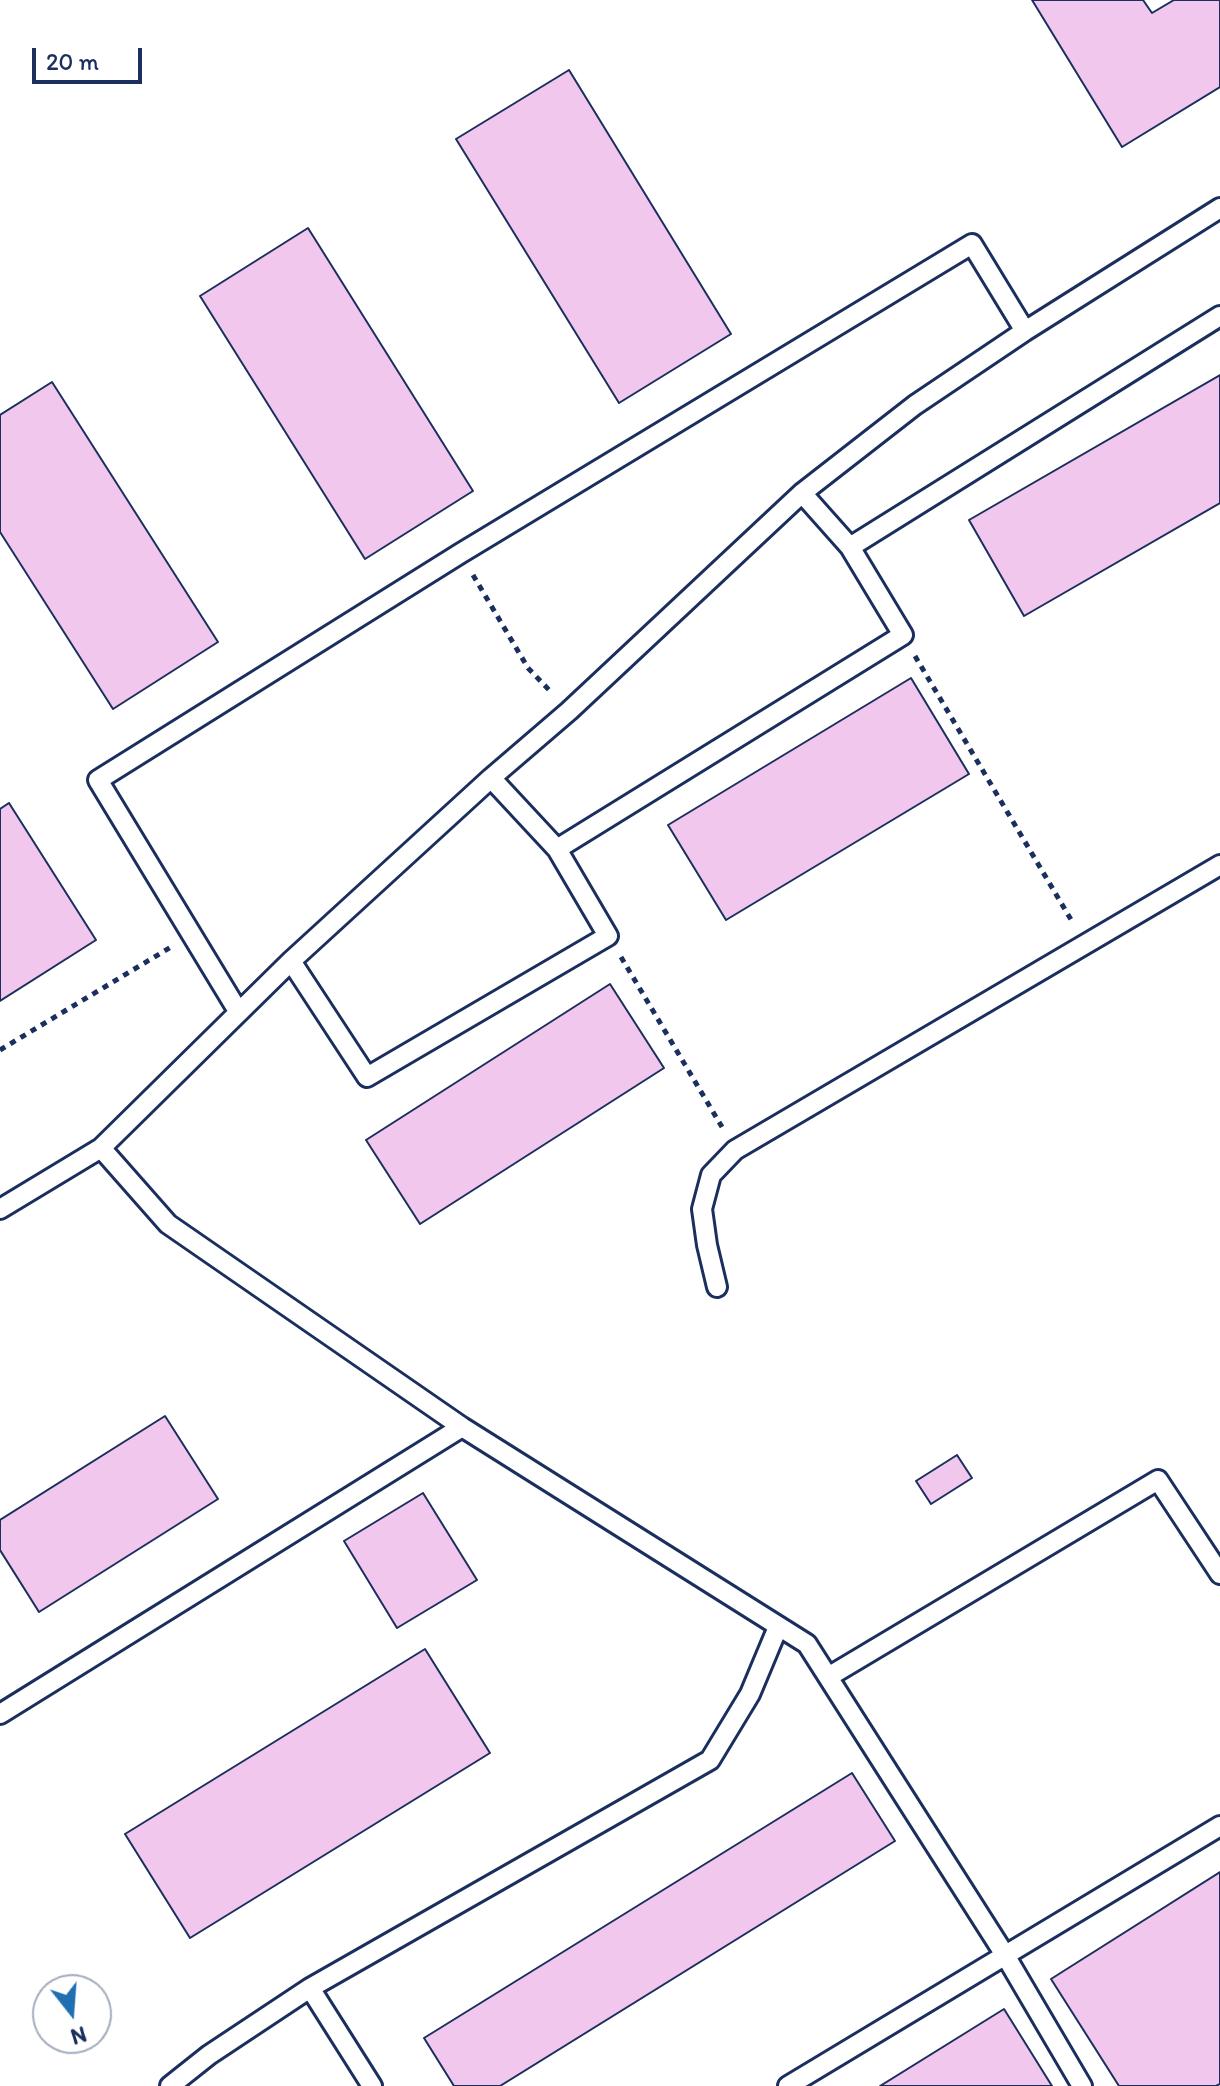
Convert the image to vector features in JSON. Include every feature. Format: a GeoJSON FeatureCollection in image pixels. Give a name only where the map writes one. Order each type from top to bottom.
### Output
{"type":"FeatureCollection","features":[{"type":"Feature","properties":{"kind":"lane"},"geometry":{"type":"LineString","coordinates":[[0,1209],[101,1148],[291,961],[569,711],[802,493],[915,405],[1025,331],[1220,208]]}},
{"type":"Feature","properties":{"kind":"lane"},"geometry":{"type":"LineString","coordinates":[[238,1011],[98,780],[461,553],[972,244],[1025,331]]}},
{"type":"Feature","properties":{"kind":"lane"},"geometry":{"type":"LineString","coordinates":[[850,547],[1220,316]]}},
{"type":"Feature","properties":{"kind":"lane"},"geometry":{"type":"LineString","coordinates":[[557,849],[903,635],[850,547],[802,493]]}},
{"type":"Feature","properties":{"kind":"lane"},"geometry":{"type":"LineString","coordinates":[[291,961],[367,1077],[608,936],[557,849],[491,778]]}},
{"type":"Feature","properties":{"kind":"lane"},"geometry":{"type":"LineString","coordinates":[[717,1287],[702,1209],[711,1175],[735,1150],[1220,865]]}},
{"type":"Feature","properties":{"kind":"lane"},"geometry":{"type":"LineString","coordinates":[[101,1148],[168,1224],[462,1427],[807,1644],[1005,1955],[1082,2086]]}},
{"type":"Feature","properties":{"kind":"lane"},"geometry":{"type":"LineString","coordinates":[[0,1714],[462,1427]]}},
{"type":"Feature","properties":{"kind":"lane"},"geometry":{"type":"LineString","coordinates":[[828,1677],[1158,1480],[1220,1574]]}},
{"type":"Feature","properties":{"kind":"lane"},"geometry":{"type":"LineString","coordinates":[[170,2086],[209,2055],[310,1988],[710,1760],[750,1694],[778,1627]]}},
{"type":"Feature","properties":{"kind":"lane"},"geometry":{"type":"LineString","coordinates":[[788,2086],[1220,1826]]}},
{"type":"Feature","properties":{"kind":"lane"},"geometry":{"type":"LineString","coordinates":[[310,1988],[372,2086]]}},
{"type":"Feature","properties":{"kind":"path"},"geometry":{"type":"LineString","coordinates":[[461,553],[528,668],[569,711]]}},
{"type":"Feature","properties":{"kind":"path"},"geometry":{"type":"LineString","coordinates":[[903,635],[1085,944]]}},
{"type":"Feature","properties":{"kind":"path"},"geometry":{"type":"LineString","coordinates":[[0,1050],[192,934]]}},
{"type":"Feature","properties":{"kind":"path"},"geometry":{"type":"LineString","coordinates":[[608,936],[735,1150]]}},
{"type":"Feature","properties":{"kind":"building"},"geometry":{"type":"Polygon","coordinates":[[[1032,0],[1143,0],[1152,13],[1174,0],[1220,0],[1220,87],[1122,147],[1032,0]]]}},
{"type":"Feature","properties":{"kind":"building"},"geometry":{"type":"Polygon","coordinates":[[[569,70],[731,334],[619,403],[456,139],[569,70]]]}},
{"type":"Feature","properties":{"kind":"building"},"geometry":{"type":"Polygon","coordinates":[[[308,228],[473,491],[365,559],[200,296],[308,228]]]}},
{"type":"Feature","properties":{"kind":"building"},"geometry":{"type":"Polygon","coordinates":[[[1220,375],[1220,503],[1024,616],[969,520],[1220,375]]]}},
{"type":"Feature","properties":{"kind":"building"},"geometry":{"type":"Polygon","coordinates":[[[52,382],[218,642],[113,709],[0,532],[0,415],[52,382]]]}},
{"type":"Feature","properties":{"kind":"building"},"geometry":{"type":"Polygon","coordinates":[[[911,678],[969,774],[726,920],[668,825],[911,678]]]}},
{"type":"Feature","properties":{"kind":"building"},"geometry":{"type":"Polygon","coordinates":[[[9,803],[96,940],[0,1001],[0,809],[9,803]]]}},
{"type":"Feature","properties":{"kind":"building"},"geometry":{"type":"Polygon","coordinates":[[[610,984],[664,1068],[420,1224],[366,1140],[610,984]]]}},
{"type":"Feature","properties":{"kind":"building"},"geometry":{"type":"Polygon","coordinates":[[[165,1416],[218,1499],[39,1612],[0,1550],[0,1520],[165,1416]]]}},
{"type":"Feature","properties":{"kind":"building"},"geometry":{"type":"Polygon","coordinates":[[[957,1455],[972,1478],[931,1504],[916,1481],[957,1455]]]}},
{"type":"Feature","properties":{"kind":"building"},"geometry":{"type":"Polygon","coordinates":[[[423,1493],[477,1580],[397,1628],[344,1541],[423,1493]]]}},
{"type":"Feature","properties":{"kind":"building"},"geometry":{"type":"Polygon","coordinates":[[[425,1649],[490,1753],[190,1938],[125,1834],[425,1649]]]}},
{"type":"Feature","properties":{"kind":"building"},"geometry":{"type":"Polygon","coordinates":[[[852,1773],[895,1841],[500,2086],[454,2086],[424,2038],[852,1773]]]}},
{"type":"Feature","properties":{"kind":"building"},"geometry":{"type":"Polygon","coordinates":[[[1220,1872],[1220,2084],[1119,2086],[1051,1979],[1220,1872]]]}},
{"type":"Feature","properties":{"kind":"building"},"geometry":{"type":"Polygon","coordinates":[[[1004,2009],[1052,2086],[880,2086],[1004,2009]]]}}]}
